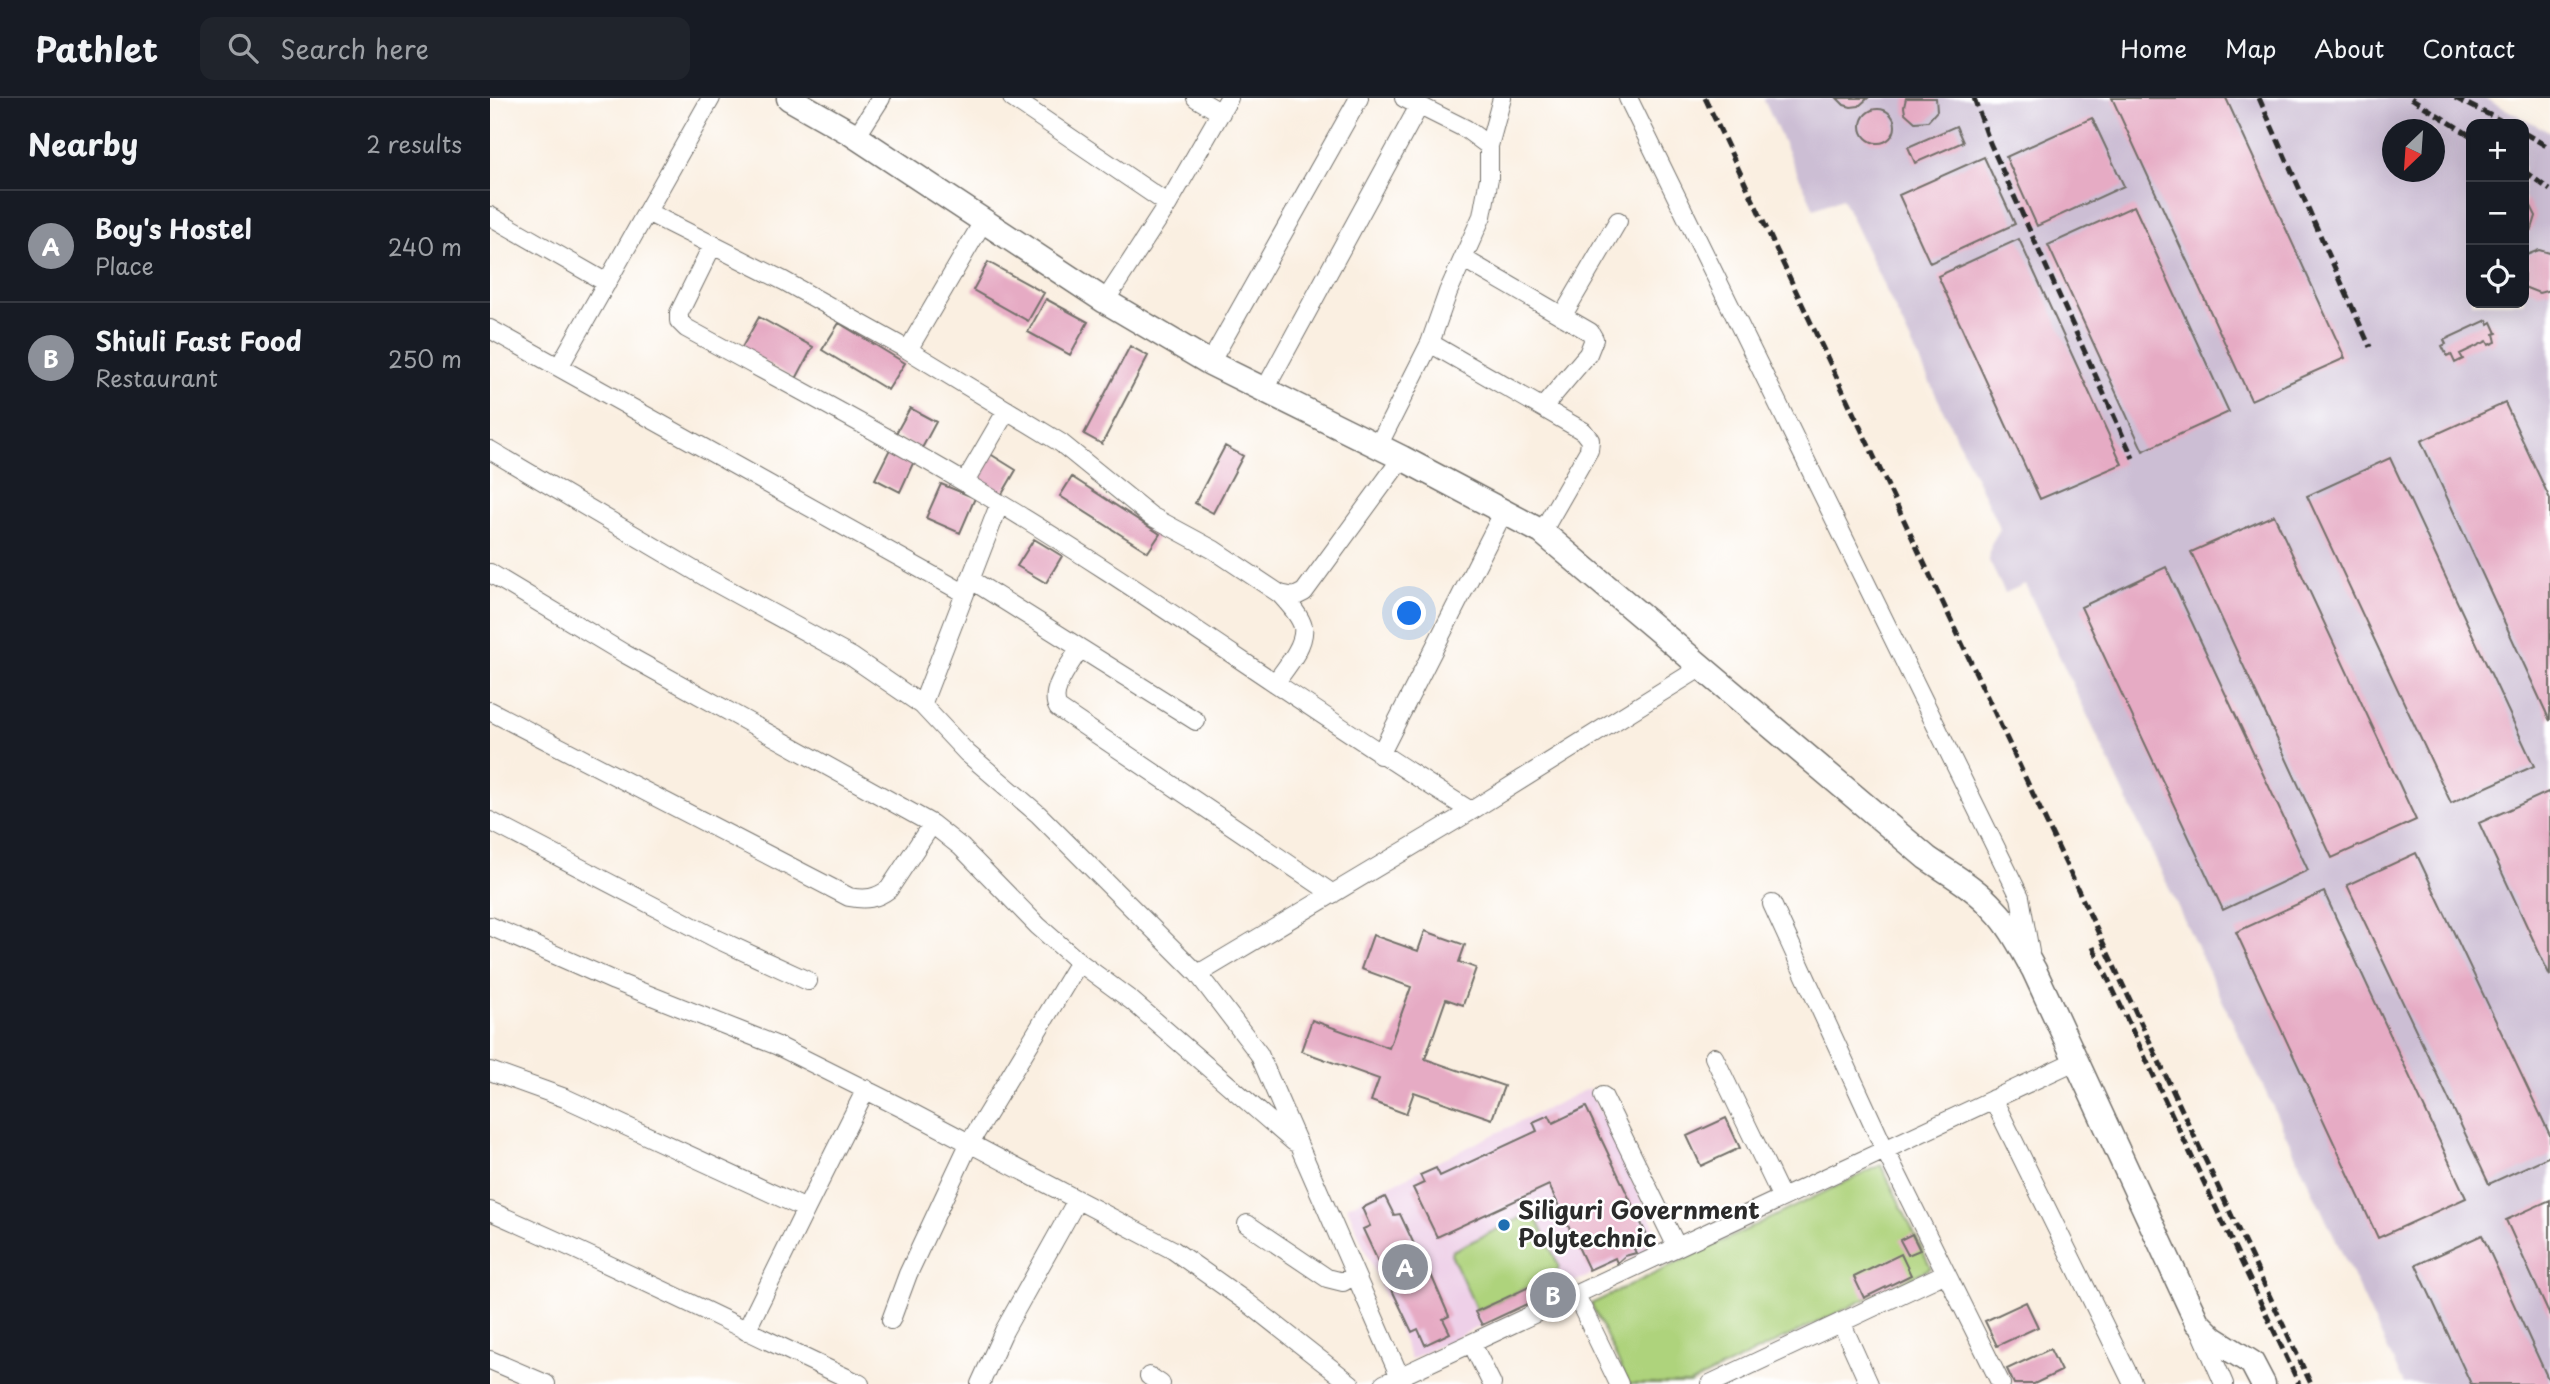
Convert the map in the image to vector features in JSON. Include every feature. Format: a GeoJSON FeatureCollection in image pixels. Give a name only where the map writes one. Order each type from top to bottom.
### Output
{"type":"FeatureCollection","features":[{"type":"Feature","properties":{"kind":"street"},"geometry":{"type":"LineString","coordinates":[[559,367],[711,98]]}},
{"type":"Feature","properties":{"kind":"street"},"geometry":{"type":"LineString","coordinates":[[789,98],[856,137],[1105,301],[1210,363],[1402,458],[1542,533],[1927,858],[1994,908],[2034,970],[2224,1384]]}},
{"type":"Feature","properties":{"kind":"street"},"geometry":{"type":"LineString","coordinates":[[856,137],[881,98]]}},
{"type":"Feature","properties":{"kind":"street"},"geometry":{"type":"LineString","coordinates":[[1012,98],[1168,204]]}},
{"type":"Feature","properties":{"kind":"street"},"geometry":{"type":"LineString","coordinates":[[1105,301],[1168,204],[1225,105],[1196,98]]}},
{"type":"Feature","properties":{"kind":"street"},"geometry":{"type":"LineString","coordinates":[[1210,363],[1359,98]]}},
{"type":"Feature","properties":{"kind":"street"},"geometry":{"type":"LineString","coordinates":[[1378,446],[1430,343],[1448,292],[1482,216],[1489,178],[1489,146],[1502,98]]}},
{"type":"Feature","properties":{"kind":"street"},"geometry":{"type":"LineString","coordinates":[[1629,98],[2020,897],[2034,970]]}},
{"type":"Feature","properties":{"kind":"street"},"geometry":{"type":"LineString","coordinates":[[1264,391],[1412,102],[1466,129],[1489,146]]}},
{"type":"Feature","properties":{"kind":"street"},"geometry":{"type":"LineString","coordinates":[[647,212],[713,244],[908,349],[1072,451],[1151,516],[1214,550],[1280,594],[1303,627],[1296,651],[1275,683]]}},
{"type":"Feature","properties":{"kind":"street"},"geometry":{"type":"LineString","coordinates":[[490,216],[607,283]]}},
{"type":"Feature","properties":{"kind":"street"},"geometry":{"type":"LineString","coordinates":[[908,349],[984,220]]}},
{"type":"Feature","properties":{"kind":"street"},"geometry":{"type":"LineString","coordinates":[[1563,315],[1618,220]]}},
{"type":"Feature","properties":{"kind":"street"},"geometry":{"type":"LineString","coordinates":[[713,244],[679,313],[680,321],[686,328],[965,482],[1151,599],[1380,755],[1471,811]]}},
{"type":"Feature","properties":{"kind":"street"},"geometry":{"type":"LineString","coordinates":[[1464,259],[1563,315],[1590,332],[1594,339],[1593,346],[1543,407]]}},
{"type":"Feature","properties":{"kind":"street"},"geometry":{"type":"LineString","coordinates":[[490,329],[1080,648],[1196,720]]}},
{"type":"Feature","properties":{"kind":"street"},"geometry":{"type":"LineString","coordinates":[[1430,343],[1583,431],[1590,440],[1589,450],[1542,533]]}},
{"type":"Feature","properties":{"kind":"street"},"geometry":{"type":"LineString","coordinates":[[965,482],[1007,410]]}},
{"type":"Feature","properties":{"kind":"street"},"geometry":{"type":"LineString","coordinates":[[490,450],[707,578],[852,657],[922,705],[967,753],[1038,814],[1198,974],[1259,1055],[1355,1275],[1396,1382],[1475,1338],[2075,1061]]}},
{"type":"Feature","properties":{"kind":"street"},"geometry":{"type":"LineString","coordinates":[[1280,594],[1294,597],[1304,592],[1402,458]]}},
{"type":"Feature","properties":{"kind":"street"},"geometry":{"type":"LineString","coordinates":[[922,705],[999,505]]}},
{"type":"Feature","properties":{"kind":"street"},"geometry":{"type":"LineString","coordinates":[[1380,755],[1503,513]]}},
{"type":"Feature","properties":{"kind":"street"},"geometry":{"type":"LineString","coordinates":[[490,573],[625,654],[932,824],[961,847],[1038,926],[1079,962],[1132,1001],[1297,1144]]}},
{"type":"Feature","properties":{"kind":"street"},"geometry":{"type":"LineString","coordinates":[[1080,648],[1056,692],[1054,701],[1058,708],[1333,894]]}},
{"type":"Feature","properties":{"kind":"street"},"geometry":{"type":"LineString","coordinates":[[1198,974],[1471,811],[1700,668]]}},
{"type":"Feature","properties":{"kind":"street"},"geometry":{"type":"LineString","coordinates":[[490,711],[849,897],[866,900],[880,896],[889,889],[932,824]]}},
{"type":"Feature","properties":{"kind":"street"},"geometry":{"type":"LineString","coordinates":[[490,821],[717,939],[808,981]]}},
{"type":"Feature","properties":{"kind":"street"},"geometry":{"type":"LineString","coordinates":[[1772,904],[1885,1150],[2001,1384]]}},
{"type":"Feature","properties":{"kind":"street"},"geometry":{"type":"LineString","coordinates":[[490,926],[614,981],[778,1046],[866,1089],[1173,1250],[1248,1303],[1351,1384]]}},
{"type":"Feature","properties":{"kind":"street"},"geometry":{"type":"LineString","coordinates":[[891,1320],[908,1274],[970,1144],[1079,962]]}},
{"type":"Feature","properties":{"kind":"street"},"geometry":{"type":"LineString","coordinates":[[1714,1057],[1782,1198]]}},
{"type":"Feature","properties":{"kind":"street"},"geometry":{"type":"LineString","coordinates":[[490,1070],[565,1098],[806,1209]]}},
{"type":"Feature","properties":{"kind":"street"},"geometry":{"type":"LineString","coordinates":[[746,1331],[866,1089]]}},
{"type":"Feature","properties":{"kind":"street"},"geometry":{"type":"LineString","coordinates":[[1602,1096],[1677,1247]]}},
{"type":"Feature","properties":{"kind":"street"},"geometry":{"type":"LineString","coordinates":[[1993,1099],[2133,1384]]}},
{"type":"Feature","properties":{"kind":"street"},"geometry":{"type":"LineString","coordinates":[[979,1384],[1004,1332],[1077,1200]]}},
{"type":"Feature","properties":{"kind":"street"},"geometry":{"type":"LineString","coordinates":[[490,1212],[591,1254],[860,1384]]}},
{"type":"Feature","properties":{"kind":"street"},"geometry":{"type":"LineString","coordinates":[[1247,1224],[1334,1281],[1343,1282],[1355,1275]]}},
{"type":"Feature","properties":{"kind":"street"},"geometry":{"type":"LineString","coordinates":[[1710,1384],[1740,1378],[1841,1322],[1946,1273]]}},
{"type":"Feature","properties":{"kind":"street"},"geometry":{"type":"LineString","coordinates":[[1580,1289],[1619,1384]]}},
{"type":"Feature","properties":{"kind":"street"},"geometry":{"type":"LineString","coordinates":[[1841,1322],[1869,1384]]}},
{"type":"Feature","properties":{"kind":"street"},"geometry":{"type":"LineString","coordinates":[[2197,1322],[2214,1339],[2252,1363],[2263,1384]]}},
{"type":"Feature","properties":{"kind":"street"},"geometry":{"type":"LineString","coordinates":[[1475,1338],[1492,1384]]}},
{"type":"Feature","properties":{"kind":"street"},"geometry":{"type":"LineString","coordinates":[[490,1360],[546,1384]]}},
{"type":"Feature","properties":{"kind":"shaded area"},"geometry":{"type":"Polygon","coordinates":[[[1763,98],[2484,98],[2525,119],[2466,119],[2466,308],[2529,308],[2529,121],[2550,132],[2550,1384],[2404,1384],[2025,584],[2005,593],[1989,561],[1991,544],[2000,529],[1842,198],[1814,209],[1763,98]]]}},
{"type":"Feature","properties":{"kind":"shaded area","name":"Siliguri Government Polytechnic"},"geometry":{"type":"Polygon","coordinates":[[[1589,1088],[1663,1245],[1562,1287],[1411,1359],[1347,1206],[1589,1088]]]}},
{"type":"Feature","properties":{"kind":"green space"},"geometry":{"type":"Polygon","coordinates":[[[1881,1165],[1931,1268],[1689,1384],[1629,1384],[1591,1304],[1881,1165]]]}},
{"type":"Feature","properties":{"kind":"green space"},"geometry":{"type":"Polygon","coordinates":[[[1531,1213],[1535,1216],[1559,1266],[1556,1274],[1477,1311],[1452,1251],[1531,1213]]]}},
{"type":"Feature","properties":{"kind":"building"},"geometry":{"type":"Polygon","coordinates":[[[1837,98],[1868,98],[1859,106],[1851,107],[1844,105],[1837,98]]]}},
{"type":"Feature","properties":{"kind":"building"},"geometry":{"type":"Polygon","coordinates":[[[1906,98],[1936,98],[1937,111],[1928,121],[1915,122],[1905,113],[1906,98]]]}},
{"type":"Feature","properties":{"kind":"building"},"geometry":{"type":"Polygon","coordinates":[[[2112,98],[2226,98],[2345,358],[2251,400],[2112,98]]]}},
{"type":"Feature","properties":{"kind":"building"},"geometry":{"type":"Polygon","coordinates":[[[1878,109],[1890,114],[1895,126],[1890,138],[1878,143],[1866,138],[1861,126],[1866,114],[1878,109]]]}},
{"type":"Feature","properties":{"kind":"building"},"geometry":{"type":"Polygon","coordinates":[[[2092,118],[2124,186],[2037,226],[2006,157],[2092,118]]]}},
{"type":"Feature","properties":{"kind":"building"},"geometry":{"type":"Polygon","coordinates":[[[1956,126],[1963,142],[1915,163],[1908,147],[1956,126]]]}},
{"type":"Feature","properties":{"kind":"building"},"geometry":{"type":"Polygon","coordinates":[[[1984,157],[2015,224],[1930,263],[1899,195],[1984,157]]]}},
{"type":"Feature","properties":{"kind":"building"},"geometry":{"type":"Polygon","coordinates":[[[2529,203],[2536,216],[2529,231],[2529,203]]]}},
{"type":"Feature","properties":{"kind":"building"},"geometry":{"type":"Polygon","coordinates":[[[2134,206],[2229,412],[2143,451],[2048,245],[2134,206]]]}},
{"type":"Feature","properties":{"kind":"building"},"geometry":{"type":"Polygon","coordinates":[[[2019,239],[2122,464],[2040,499],[1938,276],[2019,239]]]}},
{"type":"Feature","properties":{"kind":"building"},"geometry":{"type":"Polygon","coordinates":[[[2539,250],[2550,253],[2550,290],[2539,293],[2529,289],[2529,254],[2539,250]]]}},
{"type":"Feature","properties":{"kind":"building"},"geometry":{"type":"Polygon","coordinates":[[[988,262],[1044,293],[1028,321],[973,290],[988,262]]]}},
{"type":"Feature","properties":{"kind":"building"},"geometry":{"type":"Polygon","coordinates":[[[1046,299],[1088,322],[1070,355],[1028,332],[1046,299]]]}},
{"type":"Feature","properties":{"kind":"building"},"geometry":{"type":"Polygon","coordinates":[[[759,317],[813,347],[796,379],[741,349],[759,317]]]}},
{"type":"Feature","properties":{"kind":"building"},"geometry":{"type":"Polygon","coordinates":[[[2487,320],[2489,324],[2492,322],[2497,333],[2494,334],[2496,342],[2489,345],[2487,341],[2460,354],[2463,359],[2455,363],[2451,354],[2447,356],[2442,346],[2446,344],[2444,340],[2487,320]]]}},
{"type":"Feature","properties":{"kind":"building"},"geometry":{"type":"Polygon","coordinates":[[[839,323],[905,363],[888,390],[822,350],[839,323]]]}},
{"type":"Feature","properties":{"kind":"building"},"geometry":{"type":"Polygon","coordinates":[[[1130,346],[1148,356],[1102,444],[1084,434],[1130,346]]]}},
{"type":"Feature","properties":{"kind":"building"},"geometry":{"type":"Polygon","coordinates":[[[2505,403],[2550,499],[2550,721],[2421,441],[2505,403]]]}},
{"type":"Feature","properties":{"kind":"building"},"geometry":{"type":"Polygon","coordinates":[[[910,408],[936,422],[921,450],[895,435],[910,408]]]}},
{"type":"Feature","properties":{"kind":"building"},"geometry":{"type":"Polygon","coordinates":[[[1225,446],[1243,456],[1213,513],[1195,503],[1225,446]]]}},
{"type":"Feature","properties":{"kind":"building"},"geometry":{"type":"Polygon","coordinates":[[[891,447],[915,459],[900,492],[875,479],[891,447]]]}},
{"type":"Feature","properties":{"kind":"building"},"geometry":{"type":"Polygon","coordinates":[[[987,452],[1016,470],[998,501],[969,483],[987,452]]]}},
{"type":"Feature","properties":{"kind":"building"},"geometry":{"type":"Polygon","coordinates":[[[2390,458],[2534,766],[2451,803],[2307,496],[2390,458]]]}},
{"type":"Feature","properties":{"kind":"building"},"geometry":{"type":"Polygon","coordinates":[[[1072,477],[1160,534],[1148,552],[1060,496],[1072,477]]]}},
{"type":"Feature","properties":{"kind":"building"},"geometry":{"type":"Polygon","coordinates":[[[941,484],[975,498],[960,533],[926,518],[941,484]]]}},
{"type":"Feature","properties":{"kind":"building"},"geometry":{"type":"Polygon","coordinates":[[[2274,515],[2416,820],[2332,858],[2191,552],[2274,515]]]}},
{"type":"Feature","properties":{"kind":"building"},"geometry":{"type":"Polygon","coordinates":[[[1034,539],[1062,556],[1046,583],[1017,566],[1034,539]]]}},
{"type":"Feature","properties":{"kind":"building"},"geometry":{"type":"Polygon","coordinates":[[[2166,567],[2308,870],[2223,910],[2081,607],[2166,567]]]}},
{"type":"Feature","properties":{"kind":"building"},"geometry":{"type":"Polygon","coordinates":[[[2548,792],[2550,796],[2550,976],[2479,823],[2548,792]]]}},
{"type":"Feature","properties":{"kind":"building"},"geometry":{"type":"Polygon","coordinates":[[[2416,853],[2550,1135],[2550,1156],[2489,1184],[2347,885],[2416,853]]]}},
{"type":"Feature","properties":{"kind":"building"},"geometry":{"type":"Polygon","coordinates":[[[2324,892],[2466,1198],[2378,1238],[2236,932],[2324,892]]]}},
{"type":"Feature","properties":{"kind":"building"},"geometry":{"type":"Polygon","coordinates":[[[1425,931],[1465,945],[1459,962],[1476,968],[1463,1005],[1446,999],[1425,1059],[1504,1086],[1492,1119],[1414,1092],[1406,1114],[1371,1101],[1379,1079],[1301,1051],[1312,1020],[1389,1048],[1411,987],[1361,969],[1373,935],[1418,951],[1425,931]]]}},
{"type":"Feature","properties":{"kind":"building"},"geometry":{"type":"Polygon","coordinates":[[[1586,1107],[1650,1242],[1634,1249],[1636,1253],[1625,1256],[1617,1263],[1615,1258],[1589,1270],[1549,1185],[1437,1237],[1413,1188],[1424,1183],[1420,1175],[1436,1168],[1440,1176],[1537,1131],[1533,1122],[1549,1115],[1553,1123],[1586,1107]]]}},
{"type":"Feature","properties":{"kind":"building"},"geometry":{"type":"Polygon","coordinates":[[[1726,1118],[1740,1148],[1701,1166],[1687,1136],[1726,1118]]]}},
{"type":"Feature","properties":{"kind":"building"},"geometry":{"type":"Polygon","coordinates":[[[1385,1197],[1394,1215],[1400,1214],[1419,1255],[1422,1254],[1449,1316],[1443,1319],[1450,1333],[1425,1345],[1418,1329],[1412,1332],[1392,1290],[1383,1283],[1383,1272],[1363,1229],[1370,1226],[1362,1208],[1385,1197]]]}},
{"type":"Feature","properties":{"kind":"building"},"geometry":{"type":"Polygon","coordinates":[[[2550,1200],[2550,1316],[2506,1220],[2550,1200]]]}},
{"type":"Feature","properties":{"kind":"building"},"geometry":{"type":"Polygon","coordinates":[[[1912,1234],[1920,1250],[1908,1255],[1900,1240],[1912,1234]]]}},
{"type":"Feature","properties":{"kind":"building"},"geometry":{"type":"Polygon","coordinates":[[[2482,1235],[2550,1384],[2471,1384],[2416,1265],[2482,1235]]]}},
{"type":"Feature","properties":{"kind":"building"},"geometry":{"type":"Polygon","coordinates":[[[1901,1254],[1911,1275],[1864,1298],[1854,1277],[1901,1254]]]}},
{"type":"Feature","properties":{"kind":"building"},"geometry":{"type":"Polygon","coordinates":[[[1553,1276],[1559,1289],[1482,1325],[1475,1312],[1553,1276]]]}},
{"type":"Feature","properties":{"kind":"building"},"geometry":{"type":"Polygon","coordinates":[[[2026,1302],[2038,1327],[1997,1346],[1985,1321],[2026,1302]]]}},
{"type":"Feature","properties":{"kind":"building"},"geometry":{"type":"Polygon","coordinates":[[[2050,1349],[2061,1371],[2034,1384],[2014,1384],[2007,1369],[2050,1349]]]}},
{"type":"Feature","properties":{"kind":"railway"},"geometry":{"type":"LineString","coordinates":[[1705,98],[2311,1384]]}},
{"type":"Feature","properties":{"kind":"railway"},"geometry":{"type":"LineString","coordinates":[[1974,98],[1990,143],[2133,458]]}},
{"type":"Feature","properties":{"kind":"railway"},"geometry":{"type":"LineString","coordinates":[[2259,98],[2370,347]]}},
{"type":"Feature","properties":{"kind":"railway"},"geometry":{"type":"LineString","coordinates":[[2411,98],[2466,133]]}},
{"type":"Feature","properties":{"kind":"railway"},"geometry":{"type":"LineString","coordinates":[[2455,98],[2498,119]]}},
{"type":"Feature","properties":{"kind":"railway"},"geometry":{"type":"LineString","coordinates":[[2529,136],[2550,148]]}},
{"type":"Feature","properties":{"kind":"railway"},"geometry":{"type":"LineString","coordinates":[[2529,175],[2550,190]]}},
{"type":"Feature","properties":{"kind":"railway"},"geometry":{"type":"LineString","coordinates":[[2093,947],[2299,1384]]}},
{"type":"Feature","properties":{"kind":"place","name":"Siliguri Government Polytechnic"},"geometry":{"type":"Point","coordinates":[1504,1225]}},
{"type":"Feature","properties":{"kind":"place","name":"Boy's Hostel"},"geometry":{"type":"Point","coordinates":[1405,1267]}},
{"type":"Feature","properties":{"kind":"place","name":"Shiuli Fast Food"},"geometry":{"type":"Point","coordinates":[1553,1295]}}]}
